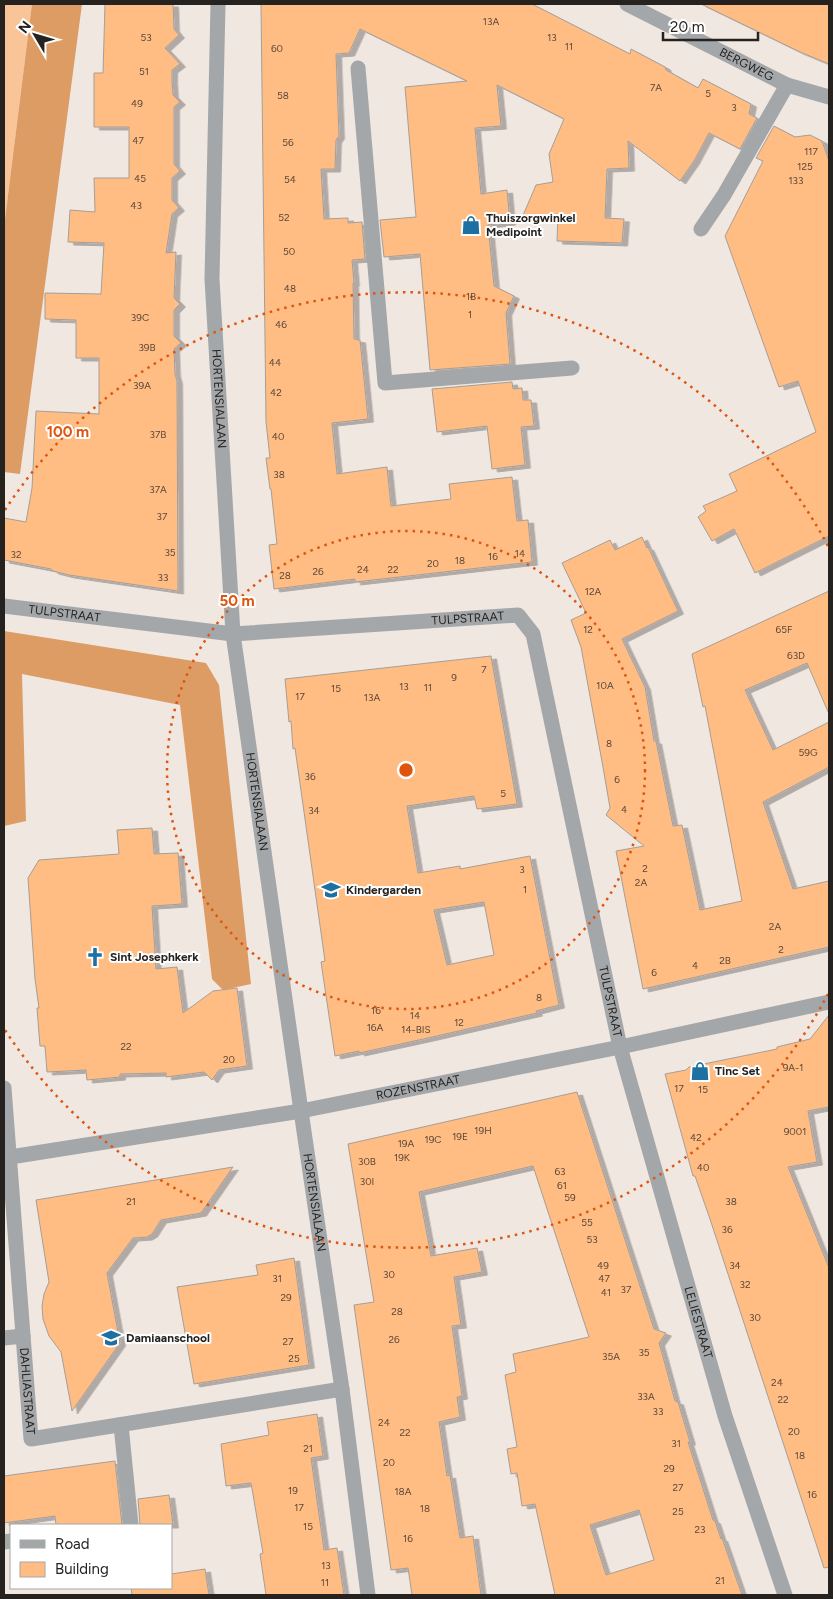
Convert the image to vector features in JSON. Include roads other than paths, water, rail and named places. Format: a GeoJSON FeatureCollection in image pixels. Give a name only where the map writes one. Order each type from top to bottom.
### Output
{"type":"FeatureCollection","features":[{"type":"Feature","properties":{"kind":"street","name":"HORTENSIALAAN"},"geometry":{"type":"LineString","coordinates":[[218,4],[212,279],[233,634],[300,1110],[342,1389],[368,1595]]}},
{"type":"Feature","properties":{"kind":"street","name":"BERGWEG"},"geometry":{"type":"LineString","coordinates":[[627,4],[787,84],[829,97]]}},
{"type":"Feature","properties":{"kind":"street"},"geometry":{"type":"LineString","coordinates":[[358,68],[385,383],[572,368]]}},
{"type":"Feature","properties":{"kind":"street"},"geometry":{"type":"LineString","coordinates":[[701,229],[724,195],[787,84]]}},
{"type":"Feature","properties":{"kind":"street","name":"TULPSTRAAT"},"geometry":{"type":"LineString","coordinates":[[4,606],[233,634],[518,615],[533,634],[620,1047]]}},
{"type":"Feature","properties":{"kind":"street","name":"ROZENSTRAAT"},"geometry":{"type":"LineString","coordinates":[[7,1158],[300,1110],[620,1047],[829,1002]]}},
{"type":"Feature","properties":{"kind":"street","name":"LELIESTRAAT"},"geometry":{"type":"LineString","coordinates":[[620,1047],[725,1416],[785,1595]]}},
{"type":"Feature","properties":{"kind":"street","name":"DAHLIASTRAAT"},"geometry":{"type":"LineString","coordinates":[[4,1088],[7,1158],[31,1440],[342,1389]]}},
{"type":"Feature","properties":{"kind":"street"},"geometry":{"type":"LineString","coordinates":[[4,1338],[23,1336]]}},
{"type":"Feature","properties":{"kind":"street"},"geometry":{"type":"LineString","coordinates":[[121,1425],[131,1524]]}},
{"type":"Feature","properties":{"kind":"place","name":"Thuiszorgwinkel Medipoint"},"geometry":{"type":"Point","coordinates":[471,225]}},
{"type":"Feature","properties":{"kind":"place","name":"Kindergarden"},"geometry":{"type":"Point","coordinates":[331,890]}},
{"type":"Feature","properties":{"kind":"place","name":"Sint Josephkerk"},"geometry":{"type":"Point","coordinates":[95,957]}},
{"type":"Feature","properties":{"kind":"place","name":"Tinc Set"},"geometry":{"type":"Point","coordinates":[700,1071]}},
{"type":"Feature","properties":{"kind":"place","name":"Damiaanschool"},"geometry":{"type":"Point","coordinates":[111,1338]}}]}
